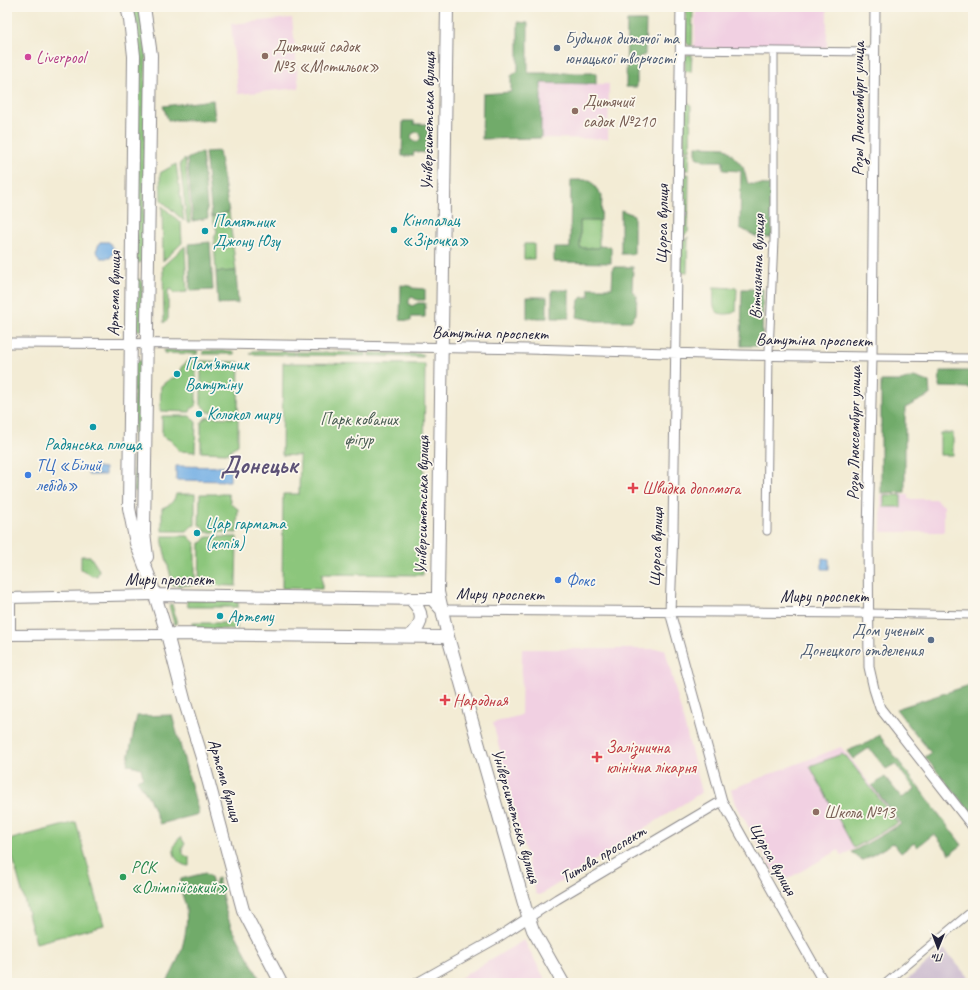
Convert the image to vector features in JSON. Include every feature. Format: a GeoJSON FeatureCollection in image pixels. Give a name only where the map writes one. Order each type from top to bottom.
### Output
{"type":"FeatureCollection","features":[{"type":"Feature","properties":{"kind":"main road","name":"Артема вулиця"},"geometry":{"type":"LineString","coordinates":[[127,7],[134,56],[128,484],[129,508],[136,543],[150,579],[167,634],[185,703],[203,761],[244,910],[281,983]]}},
{"type":"Feature","properties":{"kind":"main road","name":"Артема вулиця"},"geometry":{"type":"LineString","coordinates":[[144,7],[151,55],[144,532],[150,579]]}},
{"type":"Feature","properties":{"kind":"main road","name":"Університетська вулиця"},"geometry":{"type":"LineString","coordinates":[[447,7],[438,592],[448,637],[528,918],[533,930],[563,983]]}},
{"type":"Feature","properties":{"kind":"main road"},"geometry":{"type":"LineString","coordinates":[[131,281],[134,276],[139,274],[145,276],[147,282]]}},
{"type":"Feature","properties":{"kind":"main road"},"geometry":{"type":"LineString","coordinates":[[128,484],[131,494],[137,496],[142,493],[145,484]]}},
{"type":"Feature","properties":{"kind":"main road","name":"Миру проспект"},"geometry":{"type":"LineString","coordinates":[[8,598],[155,595],[410,598],[432,600],[442,610]]}},
{"type":"Feature","properties":{"kind":"main road"},"geometry":{"type":"LineString","coordinates":[[8,598],[9,635],[167,634],[448,637]]}},
{"type":"Feature","properties":{"kind":"main road"},"geometry":{"type":"LineString","coordinates":[[410,598],[417,605],[421,613],[421,620],[417,630],[410,636]]}},
{"type":"Feature","properties":{"kind":"street","name":"Щорса вулиця"},"geometry":{"type":"LineString","coordinates":[[682,7],[673,530],[670,612],[722,801],[824,983]]}},
{"type":"Feature","properties":{"kind":"street","name":"Розы Люксембург улица"},"geometry":{"type":"LineString","coordinates":[[875,7],[872,357],[868,534],[869,667],[880,708],[973,827]]}},
{"type":"Feature","properties":{"kind":"street"},"geometry":{"type":"LineString","coordinates":[[681,50],[874,52]]}},
{"type":"Feature","properties":{"kind":"street","name":"Вітчизняна вулиця"},"geometry":{"type":"LineString","coordinates":[[767,531],[769,355],[774,245],[774,51]]}},
{"type":"Feature","properties":{"kind":"street","name":"Ватутіна проспект"},"geometry":{"type":"LineString","coordinates":[[7,343],[528,349],[973,358]]}},
{"type":"Feature","properties":{"kind":"street","name":"Миру проспект"},"geometry":{"type":"LineString","coordinates":[[442,610],[973,615]]}},
{"type":"Feature","properties":{"kind":"street","name":"Титова проспект"},"geometry":{"type":"LineString","coordinates":[[417,983],[477,950],[557,899],[722,801]]}},
{"type":"Feature","properties":{"kind":"street"},"geometry":{"type":"LineString","coordinates":[[886,983],[973,910]]}},
{"type":"Feature","properties":{"kind":"shaded area"},"geometry":{"type":"Polygon","coordinates":[[[696,7],[827,7],[827,48],[694,48],[696,7]]]}},
{"type":"Feature","properties":{"kind":"shaded area","name":"Дитячий садок №3 «Мотильок»"},"geometry":{"type":"Polygon","coordinates":[[[292,18],[299,88],[238,94],[231,24],[292,18]]]}},
{"type":"Feature","properties":{"kind":"shaded area","name":"Дитячий садок №210"},"geometry":{"type":"Polygon","coordinates":[[[541,83],[609,84],[608,139],[541,138],[541,83]]]}},
{"type":"Feature","properties":{"kind":"shaded area"},"geometry":{"type":"Polygon","coordinates":[[[881,494],[908,494],[908,499],[935,499],[944,506],[944,532],[881,532],[881,494]]]}},
{"type":"Feature","properties":{"kind":"shaded area","name":"Залізнична клінічна лікарня"},"geometry":{"type":"Polygon","coordinates":[[[522,649],[665,649],[702,792],[540,895],[536,894],[493,723],[521,715],[522,649]]]}},
{"type":"Feature","properties":{"kind":"shaded area","name":"Школа №13"},"geometry":{"type":"Polygon","coordinates":[[[841,747],[900,823],[842,856],[839,850],[780,883],[734,801],[731,789],[841,747]]]}},
{"type":"Feature","properties":{"kind":"shaded area"},"geometry":{"type":"Polygon","coordinates":[[[524,940],[547,983],[452,983],[524,940]]]}},
{"type":"Feature","properties":{"kind":"shaded area"},"geometry":{"type":"Polygon","coordinates":[[[944,949],[973,983],[903,983],[944,949]]]}},
{"type":"Feature","properties":{"kind":"green space"},"geometry":{"type":"Polygon","coordinates":[[[132,7],[140,7],[146,52],[143,261],[139,263],[137,262],[132,7]]]}},
{"type":"Feature","properties":{"kind":"green space"},"geometry":{"type":"Polygon","coordinates":[[[693,7],[692,46],[688,45],[686,41],[686,10],[693,7]]]}},
{"type":"Feature","properties":{"kind":"green space"},"geometry":{"type":"Polygon","coordinates":[[[627,21],[646,21],[645,55],[637,58],[637,87],[626,87],[627,21]]]}},
{"type":"Feature","properties":{"kind":"green space"},"geometry":{"type":"Polygon","coordinates":[[[518,22],[528,23],[528,73],[596,73],[596,84],[541,83],[541,138],[482,139],[483,94],[511,92],[511,76],[518,71],[518,22]]]}},
{"type":"Feature","properties":{"kind":"green space"},"geometry":{"type":"Polygon","coordinates":[[[692,54],[691,72],[685,71],[685,57],[692,54]]]}},
{"type":"Feature","properties":{"kind":"green space"},"geometry":{"type":"Polygon","coordinates":[[[213,100],[215,120],[168,120],[163,106],[213,100]]]}},
{"type":"Feature","properties":{"kind":"green space"},"geometry":{"type":"Polygon","coordinates":[[[687,103],[691,106],[690,150],[684,150],[684,106],[687,103]]]}},
{"type":"Feature","properties":{"kind":"green space"},"geometry":{"type":"Polygon","coordinates":[[[403,121],[414,121],[414,124],[428,124],[427,153],[414,152],[413,156],[402,156],[403,121]],[[417,132],[412,134],[411,137],[412,140],[416,142],[420,140],[420,135],[417,132]]]}},
{"type":"Feature","properties":{"kind":"green space"},"geometry":{"type":"Polygon","coordinates":[[[696,146],[725,147],[743,167],[748,184],[772,185],[772,237],[757,237],[740,228],[741,171],[723,170],[723,161],[704,161],[696,157],[696,146]]]}},
{"type":"Feature","properties":{"kind":"green space"},"geometry":{"type":"Polygon","coordinates":[[[219,151],[229,212],[212,217],[205,152],[219,151]]]}},
{"type":"Feature","properties":{"kind":"green space"},"geometry":{"type":"Polygon","coordinates":[[[202,152],[208,218],[193,221],[187,159],[202,152]]]}},
{"type":"Feature","properties":{"kind":"green space"},"geometry":{"type":"Polygon","coordinates":[[[683,152],[690,152],[689,170],[683,170],[683,152]]]}},
{"type":"Feature","properties":{"kind":"green space"},"geometry":{"type":"Polygon","coordinates":[[[185,159],[191,222],[187,222],[180,163],[185,159]]]}},
{"type":"Feature","properties":{"kind":"green space"},"geometry":{"type":"Polygon","coordinates":[[[176,164],[184,221],[161,200],[160,173],[176,164]]]}},
{"type":"Feature","properties":{"kind":"green space"},"geometry":{"type":"Polygon","coordinates":[[[683,174],[689,174],[688,232],[681,238],[683,174]]]}},
{"type":"Feature","properties":{"kind":"green space"},"geometry":{"type":"Polygon","coordinates":[[[571,180],[590,180],[602,196],[601,221],[580,221],[580,248],[599,248],[599,246],[611,247],[611,263],[554,262],[554,248],[570,248],[571,180]]]}},
{"type":"Feature","properties":{"kind":"green space"},"geometry":{"type":"Polygon","coordinates":[[[162,206],[181,223],[182,243],[163,261],[162,206]]]}},
{"type":"Feature","properties":{"kind":"green space"},"geometry":{"type":"Polygon","coordinates":[[[621,210],[634,215],[634,254],[621,254],[621,210]]]}},
{"type":"Feature","properties":{"kind":"green space"},"geometry":{"type":"Polygon","coordinates":[[[229,212],[236,271],[216,272],[214,239],[217,231],[212,217],[229,212]]]}},
{"type":"Feature","properties":{"kind":"green space"},"geometry":{"type":"Polygon","coordinates":[[[580,220],[599,221],[599,248],[580,248],[580,220]]]}},
{"type":"Feature","properties":{"kind":"green space"},"geometry":{"type":"Polygon","coordinates":[[[688,237],[687,273],[681,272],[681,243],[688,237]]]}},
{"type":"Feature","properties":{"kind":"green space"},"geometry":{"type":"Polygon","coordinates":[[[210,242],[213,290],[190,291],[189,244],[210,242]]]}},
{"type":"Feature","properties":{"kind":"green space"},"geometry":{"type":"Polygon","coordinates":[[[524,244],[534,244],[534,259],[524,259],[524,244]]]}},
{"type":"Feature","properties":{"kind":"green space"},"geometry":{"type":"Polygon","coordinates":[[[185,246],[187,292],[173,293],[172,289],[168,290],[168,319],[164,323],[163,266],[185,246]]]}},
{"type":"Feature","properties":{"kind":"green space"},"geometry":{"type":"Polygon","coordinates":[[[613,267],[633,267],[632,291],[637,296],[636,314],[631,321],[596,321],[577,317],[579,300],[582,297],[589,297],[589,288],[612,288],[613,267]]]}},
{"type":"Feature","properties":{"kind":"green space"},"geometry":{"type":"Polygon","coordinates":[[[236,271],[238,303],[218,304],[216,272],[236,271]]]}},
{"type":"Feature","properties":{"kind":"green space"},"geometry":{"type":"Polygon","coordinates":[[[137,279],[142,281],[142,330],[134,330],[137,279]]]}},
{"type":"Feature","properties":{"kind":"green space"},"geometry":{"type":"Polygon","coordinates":[[[401,285],[425,289],[425,300],[417,300],[412,297],[409,300],[409,304],[412,306],[418,303],[425,303],[425,317],[411,317],[411,321],[400,320],[401,285]]]}},
{"type":"Feature","properties":{"kind":"green space"},"geometry":{"type":"Polygon","coordinates":[[[714,287],[737,288],[736,311],[726,314],[717,311],[713,300],[714,287]]]}},
{"type":"Feature","properties":{"kind":"green space"},"geometry":{"type":"Polygon","coordinates":[[[742,289],[763,289],[762,346],[741,346],[742,289]]]}},
{"type":"Feature","properties":{"kind":"green space"},"geometry":{"type":"Polygon","coordinates":[[[552,290],[569,290],[569,318],[552,318],[552,290]]]}},
{"type":"Feature","properties":{"kind":"green space"},"geometry":{"type":"Polygon","coordinates":[[[527,297],[547,297],[547,318],[527,318],[527,297]]]}},
{"type":"Feature","properties":{"kind":"green space"},"geometry":{"type":"Polygon","coordinates":[[[164,350],[198,351],[197,354],[164,353],[164,350]]]}},
{"type":"Feature","properties":{"kind":"green space"},"geometry":{"type":"Polygon","coordinates":[[[203,351],[232,351],[236,354],[203,354],[203,351]]]}},
{"type":"Feature","properties":{"kind":"green space"},"geometry":{"type":"Polygon","coordinates":[[[253,351],[294,352],[295,355],[250,354],[253,351]]]}},
{"type":"Feature","properties":{"kind":"green space"},"geometry":{"type":"Polygon","coordinates":[[[296,352],[366,353],[366,356],[296,355],[296,352]]]}},
{"type":"Feature","properties":{"kind":"green space"},"geometry":{"type":"Polygon","coordinates":[[[369,353],[423,354],[423,357],[369,356],[369,353]]]}},
{"type":"Feature","properties":{"kind":"green space"},"geometry":{"type":"Polygon","coordinates":[[[134,361],[142,361],[139,491],[134,491],[134,361]]]}},
{"type":"Feature","properties":{"kind":"green space"},"geometry":{"type":"Polygon","coordinates":[[[188,361],[196,361],[196,405],[190,412],[160,411],[161,386],[181,373],[181,367],[188,361]]]}},
{"type":"Feature","properties":{"kind":"green space"},"geometry":{"type":"Polygon","coordinates":[[[201,361],[239,362],[238,413],[208,412],[201,405],[201,361]]]}},
{"type":"Feature","properties":{"kind":"green space","name":"Парк кованих фігур"},"geometry":{"type":"Polygon","coordinates":[[[283,363],[425,364],[423,575],[322,574],[322,589],[282,588],[283,494],[299,494],[300,456],[282,455],[283,363]]]}},
{"type":"Feature","properties":{"kind":"green space"},"geometry":{"type":"Polygon","coordinates":[[[940,371],[973,371],[973,388],[939,387],[940,371]]]}},
{"type":"Feature","properties":{"kind":"green space"},"geometry":{"type":"Polygon","coordinates":[[[914,377],[929,382],[930,395],[905,408],[905,492],[881,493],[881,381],[901,381],[914,377]]]}},
{"type":"Feature","properties":{"kind":"green space"},"geometry":{"type":"Polygon","coordinates":[[[162,416],[190,416],[196,422],[195,452],[179,451],[172,441],[162,436],[162,416]]]}},
{"type":"Feature","properties":{"kind":"green space"},"geometry":{"type":"Polygon","coordinates":[[[207,417],[238,418],[238,445],[231,449],[229,453],[201,452],[201,422],[207,417]]]}},
{"type":"Feature","properties":{"kind":"green space"},"geometry":{"type":"Polygon","coordinates":[[[940,433],[953,433],[953,455],[940,455],[940,433]]]}},
{"type":"Feature","properties":{"kind":"green space"},"geometry":{"type":"Polygon","coordinates":[[[176,494],[195,494],[195,525],[187,531],[162,531],[162,508],[171,503],[176,494]]]}},
{"type":"Feature","properties":{"kind":"green space"},"geometry":{"type":"Polygon","coordinates":[[[200,494],[228,494],[231,504],[238,509],[237,533],[206,532],[202,526],[199,525],[200,494]]]}},
{"type":"Feature","properties":{"kind":"green space"},"geometry":{"type":"Polygon","coordinates":[[[884,495],[901,495],[901,507],[884,507],[884,495]]]}},
{"type":"Feature","properties":{"kind":"green space"},"geometry":{"type":"Polygon","coordinates":[[[162,536],[188,536],[195,543],[195,585],[173,585],[162,536]]]}},
{"type":"Feature","properties":{"kind":"green space"},"geometry":{"type":"Polygon","coordinates":[[[207,537],[237,537],[236,586],[199,585],[200,543],[207,537]]]}},
{"type":"Feature","properties":{"kind":"green space"},"geometry":{"type":"Polygon","coordinates":[[[81,556],[90,556],[99,570],[97,576],[92,576],[81,569],[81,556]]]}},
{"type":"Feature","properties":{"kind":"green space"},"geometry":{"type":"Polygon","coordinates":[[[186,599],[238,601],[238,607],[188,607],[186,599]]]}},
{"type":"Feature","properties":{"kind":"green space"},"geometry":{"type":"Polygon","coordinates":[[[172,604],[177,624],[174,624],[169,605],[172,604]]]}},
{"type":"Feature","properties":{"kind":"green space"},"geometry":{"type":"Polygon","coordinates":[[[192,623],[237,623],[237,629],[194,629],[192,623]]]}},
{"type":"Feature","properties":{"kind":"green space"},"geometry":{"type":"Polygon","coordinates":[[[973,684],[973,815],[925,757],[931,753],[896,709],[973,684]]]}},
{"type":"Feature","properties":{"kind":"green space"},"geometry":{"type":"Polygon","coordinates":[[[172,715],[199,814],[160,824],[149,798],[137,780],[143,777],[141,768],[127,764],[137,716],[172,715]]]}},
{"type":"Feature","properties":{"kind":"green space"},"geometry":{"type":"Polygon","coordinates":[[[879,735],[962,845],[950,854],[934,834],[917,847],[914,843],[901,853],[893,843],[862,861],[852,852],[901,824],[872,786],[885,777],[902,798],[915,789],[895,764],[886,769],[869,748],[853,759],[847,751],[869,742],[879,735]]]}},
{"type":"Feature","properties":{"kind":"green space"},"geometry":{"type":"Polygon","coordinates":[[[842,754],[846,756],[898,823],[854,848],[810,766],[842,754]]]}},
{"type":"Feature","properties":{"kind":"green space"},"geometry":{"type":"Polygon","coordinates":[[[76,822],[104,925],[36,943],[8,840],[76,822]]]}},
{"type":"Feature","properties":{"kind":"green space"},"geometry":{"type":"Polygon","coordinates":[[[181,837],[185,844],[182,848],[182,852],[189,857],[189,866],[184,865],[176,859],[174,854],[175,845],[181,837]]]}},
{"type":"Feature","properties":{"kind":"green space"},"geometry":{"type":"Polygon","coordinates":[[[205,873],[211,877],[213,885],[216,884],[215,879],[218,878],[231,926],[262,983],[166,983],[179,957],[186,928],[187,918],[181,890],[181,879],[205,873]]]}},
{"type":"Feature","properties":{"kind":"water"},"geometry":{"type":"Polygon","coordinates":[[[100,242],[109,242],[115,250],[110,258],[101,258],[96,251],[100,242]]]}},
{"type":"Feature","properties":{"kind":"water"},"geometry":{"type":"Polygon","coordinates":[[[176,466],[230,467],[230,481],[176,480],[176,466]]]}},
{"type":"Feature","properties":{"kind":"water"},"geometry":{"type":"Polygon","coordinates":[[[88,468],[105,468],[105,475],[88,475],[88,468]]]}},
{"type":"Feature","properties":{"kind":"water"},"geometry":{"type":"Polygon","coordinates":[[[822,558],[829,559],[829,569],[822,569],[822,558]]]}},
{"type":"Feature","properties":{"kind":"place","name":"Будинок дитячої та юнацької творчості"},"geometry":{"type":"Point","coordinates":[557,48]}},
{"type":"Feature","properties":{"kind":"place","name":"Дитячий садок №3 «Мотильок»"},"geometry":{"type":"Point","coordinates":[265,56]}},
{"type":"Feature","properties":{"kind":"place","name":"Liverpool"},"geometry":{"type":"Point","coordinates":[28,57]}},
{"type":"Feature","properties":{"kind":"place","name":"Дитячий садок №210"},"geometry":{"type":"Point","coordinates":[575,111]}},
{"type":"Feature","properties":{"kind":"place","name":"Кінопалац «Зірочка»"},"geometry":{"type":"Point","coordinates":[394,230]}},
{"type":"Feature","properties":{"kind":"place","name":"Памятник Джону Юзу"},"geometry":{"type":"Point","coordinates":[205,231]}},
{"type":"Feature","properties":{"kind":"place","name":"Пам'ятник Ватутіну"},"geometry":{"type":"Point","coordinates":[177,374]}},
{"type":"Feature","properties":{"kind":"place","name":"Колокол миру"},"geometry":{"type":"Point","coordinates":[199,414]}},
{"type":"Feature","properties":{"kind":"place","name":"Радянська площа"},"geometry":{"type":"Point","coordinates":[93,427]}},
{"type":"Feature","properties":{"kind":"place","name":"ТЦ «Білий лебідь»"},"geometry":{"type":"Point","coordinates":[28,475]}},
{"type":"Feature","properties":{"kind":"place","name":"Швидка допомога"},"geometry":{"type":"Point","coordinates":[633,488]}},
{"type":"Feature","properties":{"kind":"place","name":"Цар гармата (копія)"},"geometry":{"type":"Point","coordinates":[197,533]}},
{"type":"Feature","properties":{"kind":"place","name":"Фокс"},"geometry":{"type":"Point","coordinates":[558,580]}},
{"type":"Feature","properties":{"kind":"place","name":"Артему"},"geometry":{"type":"Point","coordinates":[220,616]}},
{"type":"Feature","properties":{"kind":"place","name":"Дом ученых Донецкого отделения"},"geometry":{"type":"Point","coordinates":[931,640]}},
{"type":"Feature","properties":{"kind":"place","name":"Народная"},"geometry":{"type":"Point","coordinates":[445,700]}},
{"type":"Feature","properties":{"kind":"place","name":"Залізнична клінічна лікарня"},"geometry":{"type":"Point","coordinates":[597,757]}},
{"type":"Feature","properties":{"kind":"place","name":"Школа №13"},"geometry":{"type":"Point","coordinates":[816,812]}},
{"type":"Feature","properties":{"kind":"place","name":"РСК «Олімпійський»"},"geometry":{"type":"Point","coordinates":[123,877]}},
{"type":"Feature","properties":{"kind":"district","name":"Донецьк"},"geometry":{"type":"Point","coordinates":[259,465]}}]}
